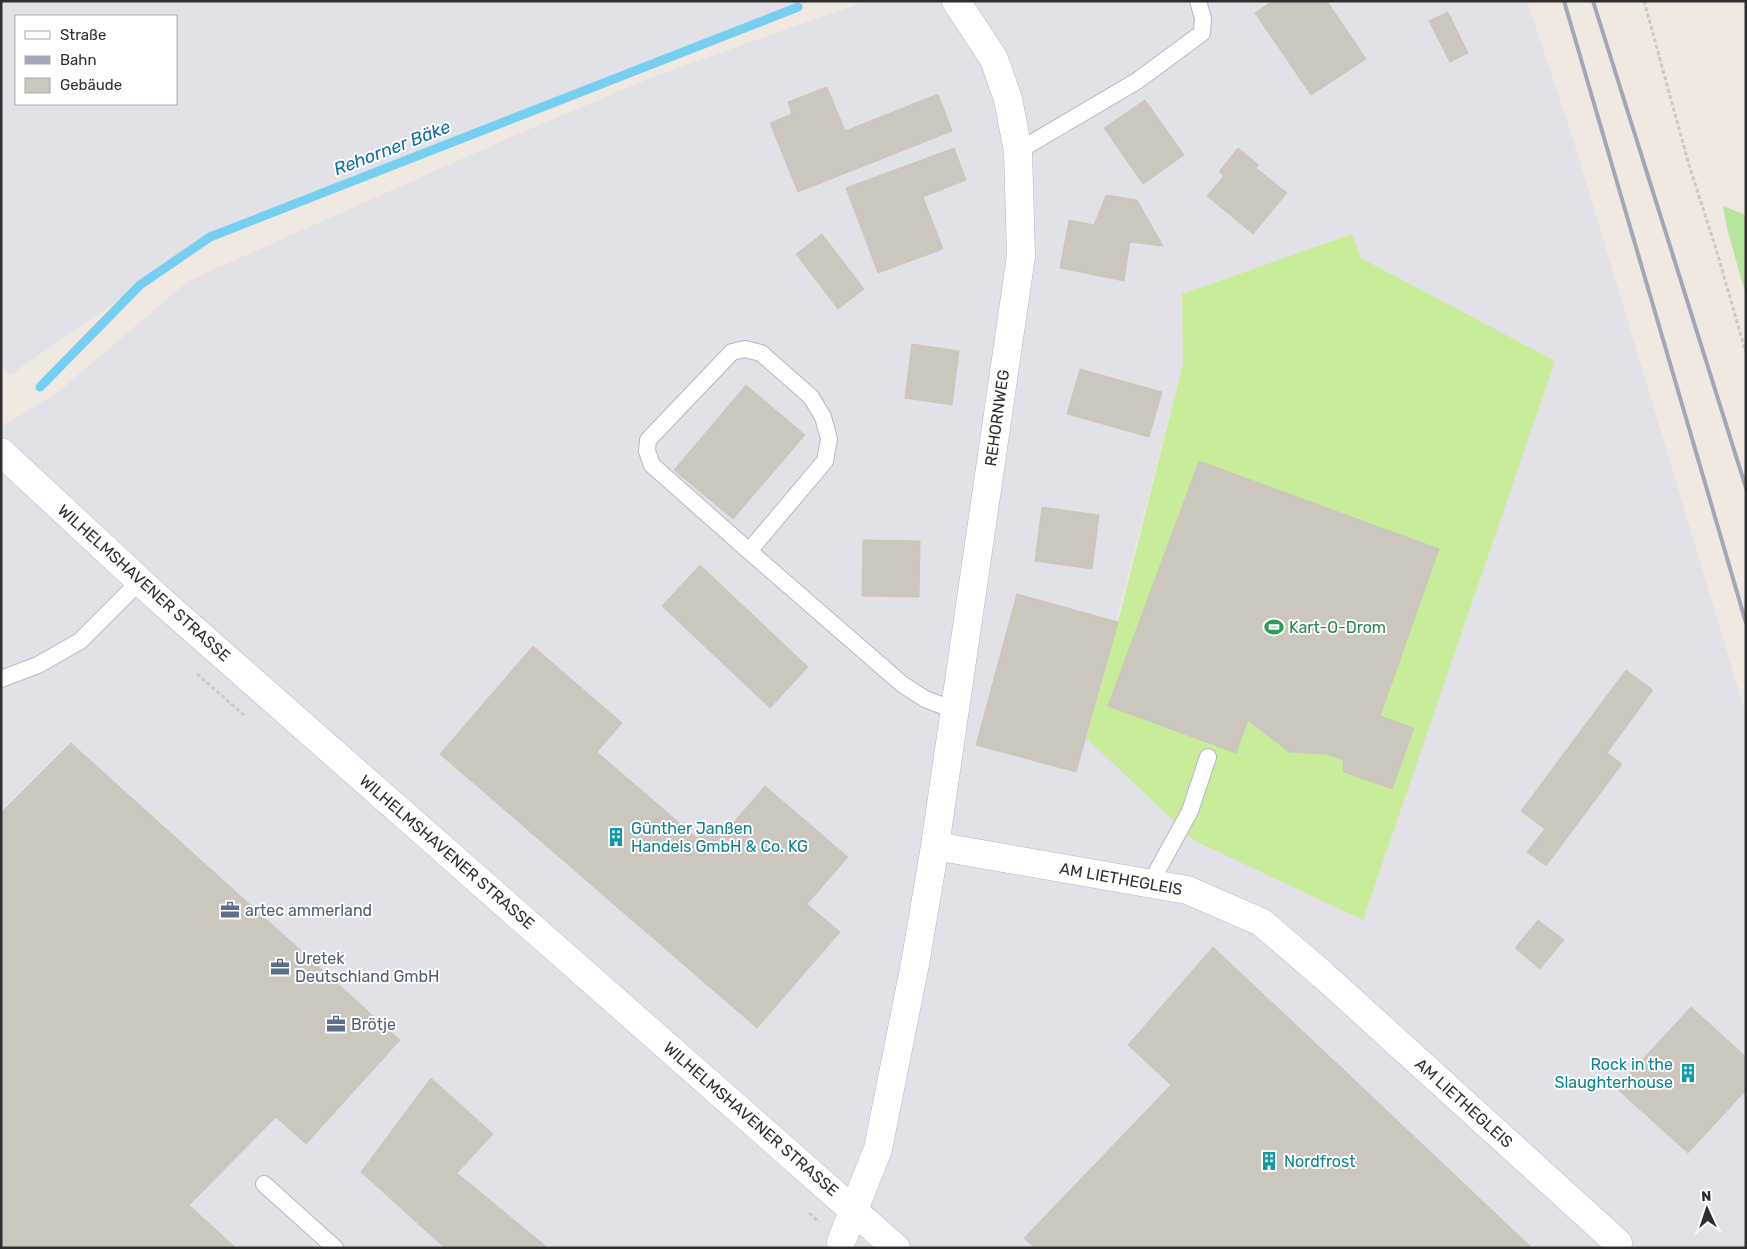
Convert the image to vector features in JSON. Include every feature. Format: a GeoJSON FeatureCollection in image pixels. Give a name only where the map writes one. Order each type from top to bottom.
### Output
{"type":"FeatureCollection","features":[{"type":"Feature","properties":{"kind":"street","name":"REHORNWEG"},"geometry":{"type":"LineString","coordinates":[[935,846],[1021,256],[1018,151],[1008,99],[994,59],[956,1]]}},
{"type":"Feature","properties":{"kind":"street","name":"WILHELMSHAVENER STRASSE"},"geometry":{"type":"LineString","coordinates":[[1,452],[140,581],[896,1248]]}},
{"type":"Feature","properties":{"kind":"street"},"geometry":{"type":"LineString","coordinates":[[841,1242],[878,1149],[915,964],[935,846]]}},
{"type":"Feature","properties":{"kind":"street","name":"AM LIETHEGLEIS"},"geometry":{"type":"LineString","coordinates":[[935,846],[1187,890],[1262,922],[1323,975],[1621,1246]]}},
{"type":"Feature","properties":{"kind":"lane"},"geometry":{"type":"LineString","coordinates":[[1018,151],[1136,81],[1202,33],[1203,18],[1198,1]]}},
{"type":"Feature","properties":{"kind":"lane"},"geometry":{"type":"LineString","coordinates":[[749,551],[825,461],[829,439],[823,417],[811,397],[761,353],[745,349],[732,352],[648,440],[647,451],[652,465],[749,551],[902,684],[925,699],[954,710]]}},
{"type":"Feature","properties":{"kind":"lane"},"geometry":{"type":"LineString","coordinates":[[1,679],[38,665],[80,641],[140,581]]}},
{"type":"Feature","properties":{"kind":"lane"},"geometry":{"type":"LineString","coordinates":[[1150,884],[1190,811],[1208,757]]}},
{"type":"Feature","properties":{"kind":"lane"},"geometry":{"type":"LineString","coordinates":[[264,1184],[335,1248]]}},
{"type":"Feature","properties":{"kind":"path"},"geometry":{"type":"LineString","coordinates":[[1644,1],[1689,165],[1746,353]]}},
{"type":"Feature","properties":{"kind":"shaded area"},"geometry":{"type":"Polygon","coordinates":[[[1,1],[812,1],[210,237],[10,375],[1,367],[1,1]]]}},
{"type":"Feature","properties":{"kind":"shaded area"},"geometry":{"type":"Polygon","coordinates":[[[866,1],[1527,1],[1577,152],[1746,715],[1746,1248],[1,1248],[1,427],[58,392],[188,281],[509,138],[650,78],[866,1]],[[1352,234],[1182,294],[1183,364],[1086,738],[1555,362],[1361,258],[1352,234]]]}},
{"type":"Feature","properties":{"kind":"green space"},"geometry":{"type":"Polygon","coordinates":[[[1723,206],[1746,215],[1746,296],[1727,228],[1723,206]]]}},
{"type":"Feature","properties":{"kind":"green space"},"geometry":{"type":"Polygon","coordinates":[[[1352,234],[1361,258],[1555,361],[1363,920],[1195,841],[1086,738],[1118,622],[1183,364],[1182,294],[1352,234]]]}},
{"type":"Feature","properties":{"kind":"building"},"geometry":{"type":"Polygon","coordinates":[[[1272,1],[1327,1],[1366,59],[1311,95],[1255,13],[1272,1]]]}},
{"type":"Feature","properties":{"kind":"building"},"geometry":{"type":"Polygon","coordinates":[[[1448,12],[1468,53],[1450,62],[1429,21],[1448,12]]]}},
{"type":"Feature","properties":{"kind":"building"},"geometry":{"type":"Polygon","coordinates":[[[827,87],[845,131],[938,94],[952,131],[798,192],[770,123],[792,114],[788,102],[827,87]]]}},
{"type":"Feature","properties":{"kind":"building"},"geometry":{"type":"Polygon","coordinates":[[[1145,100],[1184,155],[1143,184],[1104,128],[1145,100]]]}},
{"type":"Feature","properties":{"kind":"building"},"geometry":{"type":"Polygon","coordinates":[[[954,148],[966,180],[923,197],[943,249],[878,273],[846,188],[954,148]]]}},
{"type":"Feature","properties":{"kind":"building"},"geometry":{"type":"Polygon","coordinates":[[[1238,148],[1259,165],[1256,168],[1287,193],[1253,234],[1207,196],[1224,176],[1219,172],[1238,148]]]}},
{"type":"Feature","properties":{"kind":"building"},"geometry":{"type":"Polygon","coordinates":[[[1106,195],[1137,200],[1163,246],[1130,242],[1124,281],[1060,268],[1069,220],[1094,225],[1106,195]]]}},
{"type":"Feature","properties":{"kind":"building"},"geometry":{"type":"Polygon","coordinates":[[[822,234],[864,289],[838,309],[796,254],[822,234]]]}},
{"type":"Feature","properties":{"kind":"building"},"geometry":{"type":"Polygon","coordinates":[[[912,344],[959,351],[952,405],[905,398],[912,344]]]}},
{"type":"Feature","properties":{"kind":"building"},"geometry":{"type":"Polygon","coordinates":[[[1080,369],[1162,392],[1149,437],[1067,414],[1080,369]]]}},
{"type":"Feature","properties":{"kind":"building"},"geometry":{"type":"Polygon","coordinates":[[[746,385],[805,435],[733,519],[674,470],[746,385]]]}},
{"type":"Feature","properties":{"kind":"building","name":"Kart-O-Drom"},"geometry":{"type":"Polygon","coordinates":[[[1199,461],[1439,549],[1380,716],[1414,728],[1392,789],[1344,772],[1343,760],[1327,754],[1289,752],[1248,720],[1236,753],[1108,706],[1199,461]]]}},
{"type":"Feature","properties":{"kind":"building"},"geometry":{"type":"Polygon","coordinates":[[[1042,507],[1099,515],[1092,569],[1035,561],[1042,507]]]}},
{"type":"Feature","properties":{"kind":"building"},"geometry":{"type":"Polygon","coordinates":[[[863,540],[920,541],[919,597],[862,596],[863,540]]]}},
{"type":"Feature","properties":{"kind":"building"},"geometry":{"type":"Polygon","coordinates":[[[700,565],[808,667],[770,708],[662,606],[700,565]]]}},
{"type":"Feature","properties":{"kind":"building"},"geometry":{"type":"Polygon","coordinates":[[[1017,594],[1118,622],[1076,772],[976,745],[1017,594]]]}},
{"type":"Feature","properties":{"kind":"building","name":"Günther Janßen Handels GmbH & Co. KG"},"geometry":{"type":"Polygon","coordinates":[[[533,646],[622,723],[597,752],[697,838],[708,825],[721,837],[765,786],[848,857],[807,904],[840,932],[757,1028],[440,754],[533,646]]]}},
{"type":"Feature","properties":{"kind":"building"},"geometry":{"type":"Polygon","coordinates":[[[1626,670],[1653,690],[1607,753],[1622,764],[1546,866],[1527,852],[1545,829],[1521,811],[1626,670]]]}},
{"type":"Feature","properties":{"kind":"building"},"geometry":{"type":"Polygon","coordinates":[[[71,743],[400,1040],[306,1144],[276,1117],[189,1205],[236,1248],[1,1248],[1,813],[71,743]]]}},
{"type":"Feature","properties":{"kind":"building"},"geometry":{"type":"Polygon","coordinates":[[[1538,920],[1564,940],[1540,969],[1515,948],[1538,920]]]}},
{"type":"Feature","properties":{"kind":"building","name":"Nordfrost"},"geometry":{"type":"Polygon","coordinates":[[[1213,947],[1532,1248],[1035,1248],[1024,1238],[1171,1085],[1128,1045],[1213,947]]]}},
{"type":"Feature","properties":{"kind":"building","name":"Rock in the Slaughterhouse"},"geometry":{"type":"Polygon","coordinates":[[[1691,1007],[1746,1057],[1746,1090],[1688,1153],[1616,1088],[1691,1007]]]}},
{"type":"Feature","properties":{"kind":"building"},"geometry":{"type":"Polygon","coordinates":[[[431,1078],[493,1134],[457,1173],[548,1248],[445,1248],[361,1172],[431,1078]]]}},
{"type":"Feature","properties":{"kind":"waterway","name":"Rehorner Bäke"},"geometry":{"type":"LineString","coordinates":[[40,387],[140,285],[210,237],[798,7]]}},
{"type":"Feature","properties":{"kind":"railway"},"geometry":{"type":"LineString","coordinates":[[1564,1],[1746,623]]}},
{"type":"Feature","properties":{"kind":"railway"},"geometry":{"type":"LineString","coordinates":[[1593,1],[1746,488]]}},
{"type":"Feature","properties":{"kind":"place","name":"Kart-O-Drom"},"geometry":{"type":"Point","coordinates":[1274,627]}},
{"type":"Feature","properties":{"kind":"place","name":"Günther Janßen Handels GmbH & Co. KG"},"geometry":{"type":"Point","coordinates":[616,837]}},
{"type":"Feature","properties":{"kind":"place","name":"artec ammerland"},"geometry":{"type":"Point","coordinates":[230,910]}},
{"type":"Feature","properties":{"kind":"place","name":"Uretek Deutschland GmbH"},"geometry":{"type":"Point","coordinates":[280,967]}},
{"type":"Feature","properties":{"kind":"place","name":"Brötje"},"geometry":{"type":"Point","coordinates":[336,1024]}},
{"type":"Feature","properties":{"kind":"place","name":"Rock in the Slaughterhouse"},"geometry":{"type":"Point","coordinates":[1688,1073]}},
{"type":"Feature","properties":{"kind":"place","name":"Nordfrost"},"geometry":{"type":"Point","coordinates":[1269,1161]}}]}
